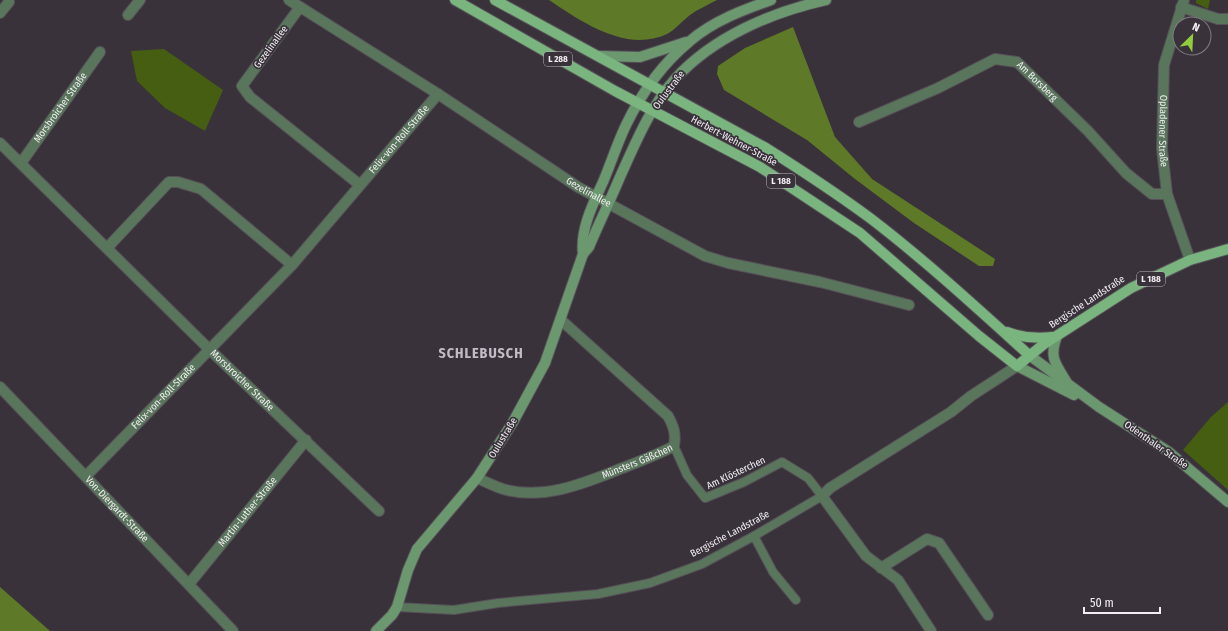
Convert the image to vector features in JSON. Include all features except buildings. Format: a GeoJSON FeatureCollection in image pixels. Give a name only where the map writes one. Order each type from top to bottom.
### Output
{"type":"FeatureCollection","features":[{"type":"Feature","properties":{"kind":"main road","name":"Herbert-Wehner-Straße"},"geometry":{"type":"LineString","coordinates":[[455,0],[638,104],[760,167],[860,233],[984,340],[1017,366]]}},
{"type":"Feature","properties":{"kind":"main road","name":"Herbert-Wehner-Straße"},"geometry":{"type":"LineString","coordinates":[[495,0],[766,148],[804,172],[870,218],[939,274],[1029,355]]}},
{"type":"Feature","properties":{"kind":"main road","name":"Oulustraße"},"geometry":{"type":"LineString","coordinates":[[583,254],[582,244],[584,230],[596,197],[626,126],[650,84],[690,41],[722,21],[771,0]]}},
{"type":"Feature","properties":{"kind":"main road","name":"Oulustraße"},"geometry":{"type":"LineString","coordinates":[[397,607],[408,570],[418,548],[478,478],[513,422],[545,363],[583,254],[589,247],[632,153],[653,112],[665,93],[684,69],[706,51],[732,35],[780,14],[826,0]]}},
{"type":"Feature","properties":{"kind":"main road"},"geometry":{"type":"LineString","coordinates":[[599,56],[640,57],[690,41]]}},
{"type":"Feature","properties":{"kind":"main road","name":"Bergische Landstraße"},"geometry":{"type":"LineString","coordinates":[[1029,355],[1131,288],[1190,260],[1228,249]]}},
{"type":"Feature","properties":{"kind":"main road"},"geometry":{"type":"LineString","coordinates":[[1002,330],[1020,337],[1038,338],[1057,336],[1053,346],[1053,358],[1068,384]]}},
{"type":"Feature","properties":{"kind":"main road","name":"L 188"},"geometry":{"type":"LineString","coordinates":[[1017,366],[1029,355]]}},
{"type":"Feature","properties":{"kind":"main road","name":"Odenthaler Straße"},"geometry":{"type":"LineString","coordinates":[[1029,355],[1099,407],[1169,452],[1228,502]]}},
{"type":"Feature","properties":{"kind":"main road","name":"Odenthaler Straße"},"geometry":{"type":"LineString","coordinates":[[1017,366],[1099,407]]}},
{"type":"Feature","properties":{"kind":"main road"},"geometry":{"type":"LineString","coordinates":[[376,631],[392,615],[397,607]]}},
{"type":"Feature","properties":{"kind":"street"},"geometry":{"type":"LineString","coordinates":[[128,15],[140,0]]}},
{"type":"Feature","properties":{"kind":"street","name":"Gezelinallee"},"geometry":{"type":"LineString","coordinates":[[289,0],[438,94],[538,162],[596,197],[705,256],[728,263],[820,282],[909,305]]}},
{"type":"Feature","properties":{"kind":"street"},"geometry":{"type":"LineString","coordinates":[[0,13],[9,2]]}},
{"type":"Feature","properties":{"kind":"street"},"geometry":{"type":"LineString","coordinates":[[1183,4],[1218,19],[1228,19]]}},
{"type":"Feature","properties":{"kind":"street","name":"Opladener Straße"},"geometry":{"type":"LineString","coordinates":[[1183,4],[1164,65],[1162,149],[1167,194],[1190,260]]}},
{"type":"Feature","properties":{"kind":"street","name":"Gezelinallee"},"geometry":{"type":"LineString","coordinates":[[300,7],[242,86],[250,97],[360,185]]}},
{"type":"Feature","properties":{"kind":"street","name":"Morsbroicher Straße"},"geometry":{"type":"LineString","coordinates":[[20,163],[100,52]]}},
{"type":"Feature","properties":{"kind":"street","name":"Am Borsberg"},"geometry":{"type":"LineString","coordinates":[[859,122],[938,88],[995,59],[1017,62],[1088,131],[1126,173],[1152,194],[1167,194]]}},
{"type":"Feature","properties":{"kind":"street","name":"Felix-von-Roll-Straße"},"geometry":{"type":"LineString","coordinates":[[86,476],[292,265],[438,94]]}},
{"type":"Feature","properties":{"kind":"street","name":"Morsbroicher Straße"},"geometry":{"type":"LineString","coordinates":[[0,143],[209,349],[379,511]]}},
{"type":"Feature","properties":{"kind":"street"},"geometry":{"type":"LineString","coordinates":[[107,248],[169,182],[178,182],[201,189],[292,265]]}},
{"type":"Feature","properties":{"kind":"street","name":"Münsters Gäßchen"},"geometry":{"type":"LineString","coordinates":[[478,478],[504,489],[533,492],[559,491],[630,466],[674,446],[676,435],[674,427],[668,416],[561,320]]}},
{"type":"Feature","properties":{"kind":"street","name":"Bergische Landstraße"},"geometry":{"type":"LineString","coordinates":[[397,607],[454,610],[498,603],[607,592],[650,583],[702,564],[754,536],[822,496],[830,488],[951,412],[971,396],[1017,366]]}},
{"type":"Feature","properties":{"kind":"street","name":"Von-Diergardt-Straße"},"geometry":{"type":"LineString","coordinates":[[0,387],[189,584],[232,631]]}},
{"type":"Feature","properties":{"kind":"street","name":"Martin-Luther-Straße"},"geometry":{"type":"LineString","coordinates":[[189,584],[306,440]]}},
{"type":"Feature","properties":{"kind":"street","name":"Am Klösterchen"},"geometry":{"type":"LineString","coordinates":[[674,446],[687,475],[705,498],[744,482],[782,462],[808,478],[822,496]]}},
{"type":"Feature","properties":{"kind":"street"},"geometry":{"type":"LineString","coordinates":[[822,496],[827,505],[866,556],[898,580],[931,631]]}},
{"type":"Feature","properties":{"kind":"street"},"geometry":{"type":"LineString","coordinates":[[754,536],[773,572],[796,600]]}},
{"type":"Feature","properties":{"kind":"street"},"geometry":{"type":"LineString","coordinates":[[881,568],[927,539],[940,543],[988,615]]}},
{"type":"Feature","properties":{"kind":"green space"},"geometry":{"type":"Polygon","coordinates":[[[549,0],[717,0],[687,17],[667,34],[652,39],[636,40],[605,32],[576,17],[549,0]]]}},
{"type":"Feature","properties":{"kind":"green space"},"geometry":{"type":"Polygon","coordinates":[[[1196,0],[1210,0],[1208,9],[1196,3],[1196,0]]]}},
{"type":"Feature","properties":{"kind":"green space"},"geometry":{"type":"Polygon","coordinates":[[[793,27],[835,137],[872,179],[995,259],[993,266],[979,266],[914,223],[855,179],[807,140],[724,90],[717,74],[718,66],[745,48],[793,27]]]}},
{"type":"Feature","properties":{"kind":"green space"},"geometry":{"type":"Polygon","coordinates":[[[164,49],[223,90],[205,131],[165,108],[137,81],[131,51],[164,49]]]}},
{"type":"Feature","properties":{"kind":"green space"},"geometry":{"type":"Polygon","coordinates":[[[1228,402],[1228,490],[1183,450],[1211,417],[1228,402]]]}},
{"type":"Feature","properties":{"kind":"green space"},"geometry":{"type":"Polygon","coordinates":[[[0,587],[50,631],[0,631],[0,587]]]}},
{"type":"Feature","properties":{"kind":"district","name":"SCHLEBUSCH"},"geometry":{"type":"Point","coordinates":[481,353]}}]}
